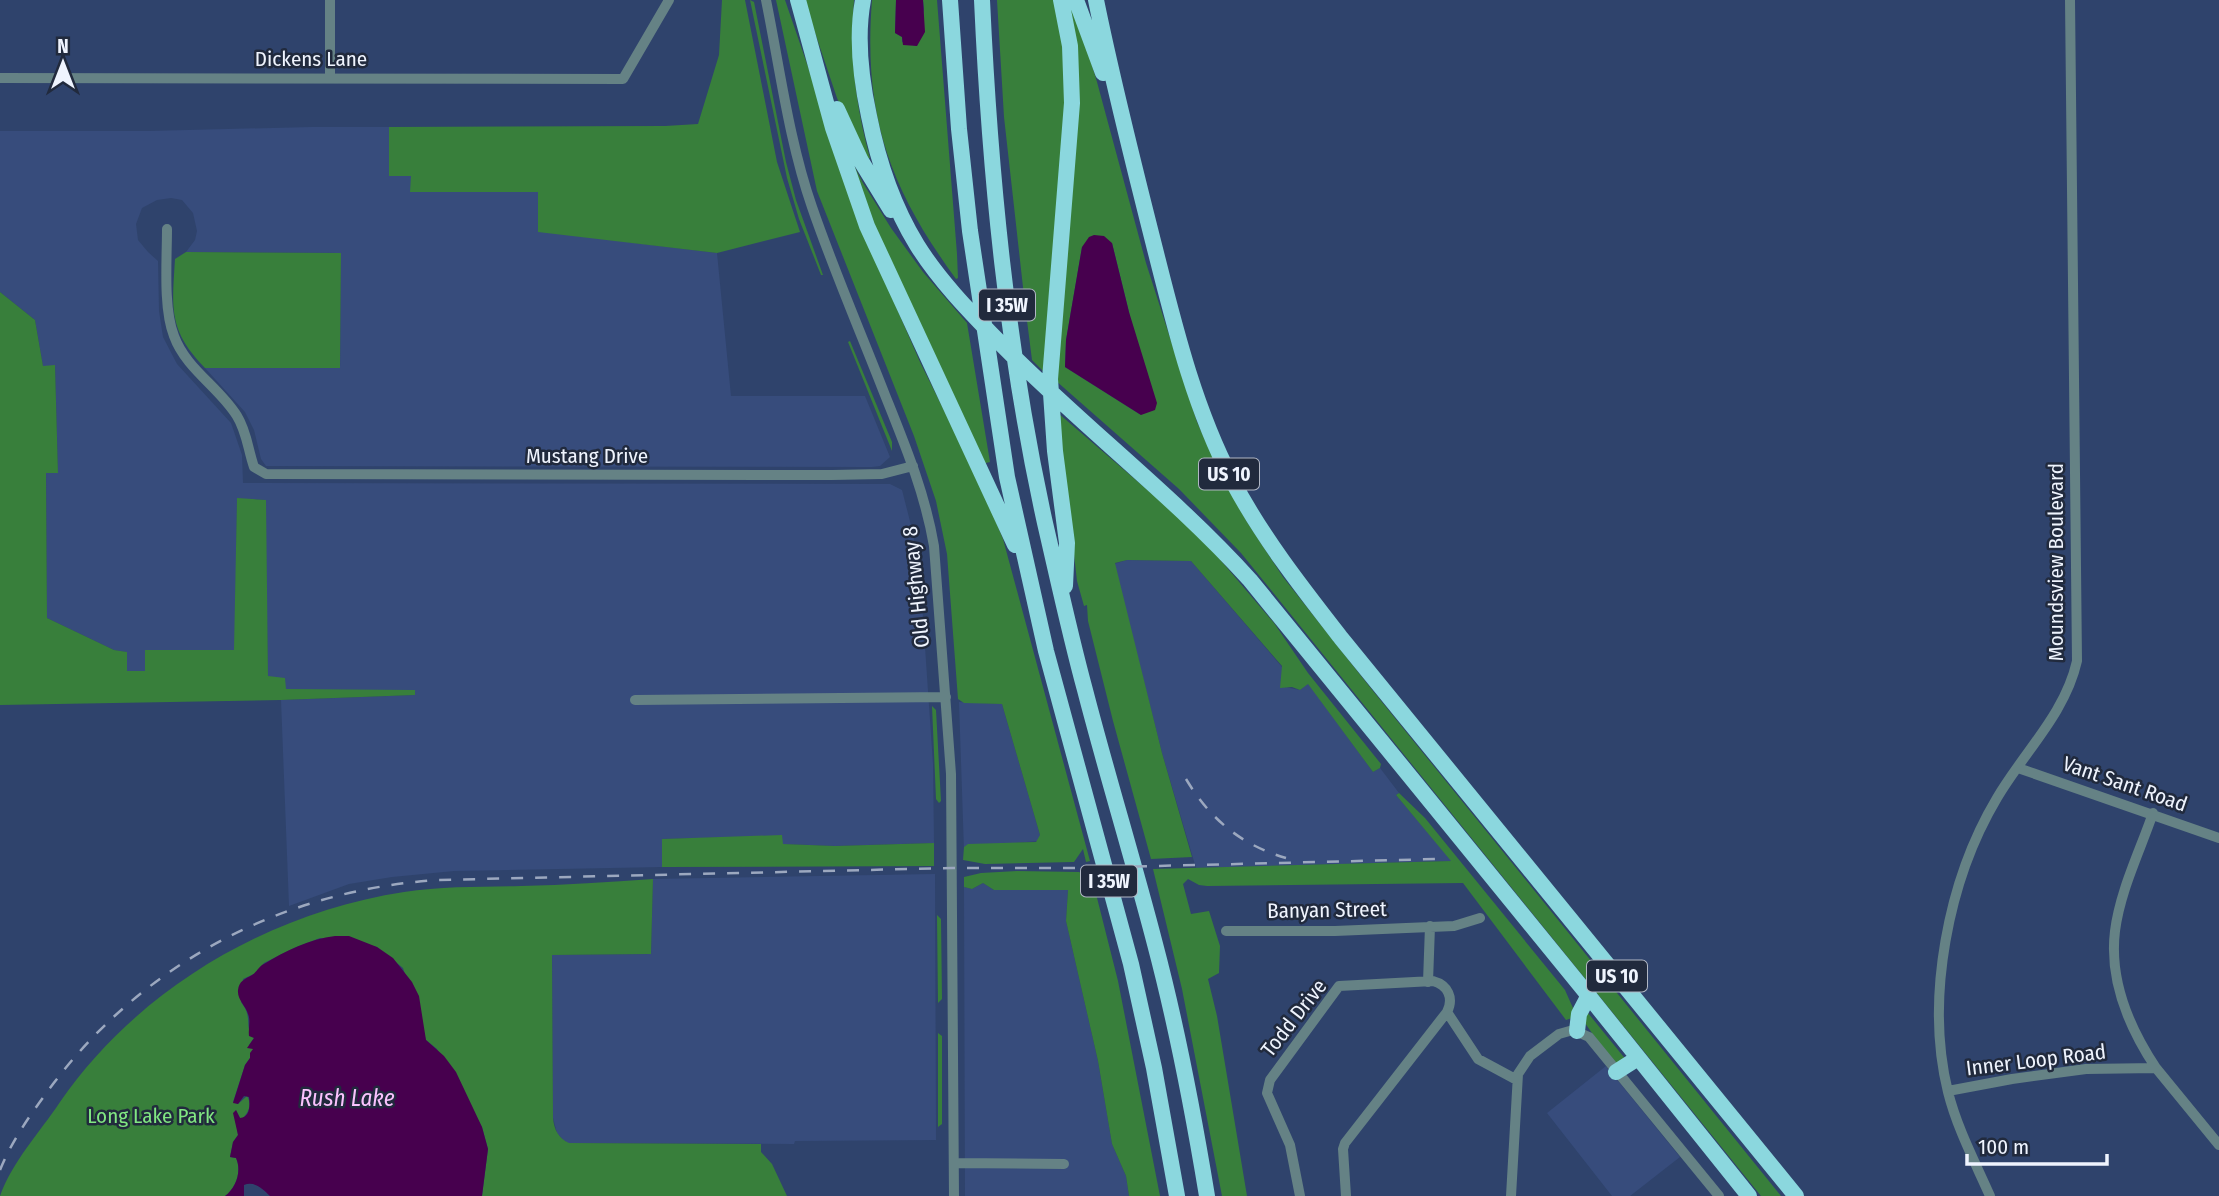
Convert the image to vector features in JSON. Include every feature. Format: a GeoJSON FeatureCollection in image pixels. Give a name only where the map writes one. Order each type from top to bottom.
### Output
{"type":"FeatureCollection","features":[{"type":"Feature","properties":{"kind":"highway"},"geometry":{"type":"LineString","coordinates":[[798,0],[829,91],[862,160],[901,226],[936,271]]}},
{"type":"Feature","properties":{"kind":"highway","name":"US 10"},"geometry":{"type":"LineString","coordinates":[[863,0],[860,47],[873,136],[881,165],[900,211],[917,245],[936,271],[1017,360],[1206,533],[1250,580],[1587,992],[1749,1196]]}},
{"type":"Feature","properties":{"kind":"highway","name":"I 35W"},"geometry":{"type":"LineString","coordinates":[[950,0],[959,129],[970,231],[1003,449],[1026,570],[1131,964],[1159,1094],[1177,1196]]}},
{"type":"Feature","properties":{"kind":"highway","name":"I 35W"},"geometry":{"type":"LineString","coordinates":[[982,0],[993,181],[1007,301],[1034,465],[1085,692],[1158,953],[1207,1194]]}},
{"type":"Feature","properties":{"kind":"highway"},"geometry":{"type":"LineString","coordinates":[[1061,0],[1070,46],[1072,103],[1050,379],[1055,451],[1068,543],[1064,606]]}},
{"type":"Feature","properties":{"kind":"highway"},"geometry":{"type":"LineString","coordinates":[[1076,0],[1126,138]]}},
{"type":"Feature","properties":{"kind":"highway","name":"US 10"},"geometry":{"type":"LineString","coordinates":[[1097,0],[1126,138],[1188,375],[1212,439],[1249,509],[1278,554],[1349,649],[1796,1196]]}},
{"type":"Feature","properties":{"kind":"highway"},"geometry":{"type":"LineString","coordinates":[[804,18],[837,140],[866,226],[1026,570]]}},
{"type":"Feature","properties":{"kind":"highway"},"geometry":{"type":"LineString","coordinates":[[1577,1031],[1579,1014],[1587,992]]}},
{"type":"Feature","properties":{"kind":"highway"},"geometry":{"type":"LineString","coordinates":[[1616,1072],[1637,1058]]}},
{"type":"Feature","properties":{"kind":"street"},"geometry":{"type":"LineString","coordinates":[[330,0],[330,78]]}},
{"type":"Feature","properties":{"kind":"street","name":"Dickens Lane"},"geometry":{"type":"LineString","coordinates":[[0,78],[623,79],[669,0]]}},
{"type":"Feature","properties":{"kind":"street","name":"Old Highway 8"},"geometry":{"type":"LineString","coordinates":[[766,0],[796,154],[808,197],[913,466],[934,546],[947,697],[952,818],[954,1196]]}},
{"type":"Feature","properties":{"kind":"street","name":"Moundsview Boulevard"},"geometry":{"type":"LineString","coordinates":[[1990,1196],[1958,1125],[1948,1091],[1939,1011],[1941,980],[1956,897],[1983,824],[1998,796],[2063,701],[2072,684],[2077,661],[2070,0]]}},
{"type":"Feature","properties":{"kind":"street","name":"Mustang Drive"},"geometry":{"type":"LineString","coordinates":[[167,229],[169,313],[173,336],[187,360],[237,416],[254,467],[266,474],[832,475],[882,474],[913,466]]}},
{"type":"Feature","properties":{"kind":"street"},"geometry":{"type":"LineString","coordinates":[[635,700],[947,697]]}},
{"type":"Feature","properties":{"kind":"street","name":"Vant Sant Road"},"geometry":{"type":"LineString","coordinates":[[2018,768],[2219,838]]}},
{"type":"Feature","properties":{"kind":"street"},"geometry":{"type":"LineString","coordinates":[[2153,813],[2123,898],[2115,932],[2116,961],[2127,1016],[2137,1041],[2219,1145]]}},
{"type":"Feature","properties":{"kind":"street","name":"Banyan Street"},"geometry":{"type":"LineString","coordinates":[[1226,931],[1335,931],[1454,926],[1480,918]]}},
{"type":"Feature","properties":{"kind":"street"},"geometry":{"type":"LineString","coordinates":[[1346,1196],[1343,1149],[1345,1143],[1447,1012],[1451,999],[1449,992],[1439,983],[1428,982],[1430,926]]}},
{"type":"Feature","properties":{"kind":"street","name":"Todd Drive"},"geometry":{"type":"LineString","coordinates":[[1300,1196],[1290,1145],[1266,1093],[1270,1080],[1339,986],[1428,982]]}},
{"type":"Feature","properties":{"kind":"street"},"geometry":{"type":"LineString","coordinates":[[1447,1012],[1478,1059],[1517,1080]]}},
{"type":"Feature","properties":{"kind":"street"},"geometry":{"type":"LineString","coordinates":[[1511,1196],[1518,1074],[1530,1056],[1559,1034],[1577,1031],[1589,1037],[1719,1196]]}},
{"type":"Feature","properties":{"kind":"street","name":"Inner Loop Road"},"geometry":{"type":"LineString","coordinates":[[1948,1091],[2085,1069],[2156,1068]]}},
{"type":"Feature","properties":{"kind":"street"},"geometry":{"type":"LineString","coordinates":[[954,1163],[1065,1164]]}},
{"type":"Feature","properties":{"kind":"shaded area"},"geometry":{"type":"Polygon","coordinates":[[[389,127],[389,175],[411,176],[411,192],[538,192],[538,231],[717,253],[731,396],[865,396],[890,457],[880,466],[872,467],[266,466],[261,459],[254,430],[245,412],[205,368],[340,368],[341,253],[186,252],[195,240],[197,231],[193,213],[182,200],[157,200],[142,208],[136,224],[138,240],[158,261],[159,311],[163,337],[177,364],[231,423],[242,455],[243,483],[890,484],[902,490],[913,533],[922,603],[933,764],[934,843],[835,846],[782,844],[782,836],[662,839],[662,867],[454,871],[392,877],[349,884],[289,906],[281,700],[415,695],[285,689],[268,676],[265,500],[237,499],[235,650],[146,650],[145,671],[127,671],[126,652],[114,650],[47,618],[46,473],[58,472],[55,366],[43,366],[35,320],[0,292],[0,131],[389,127]]]}},
{"type":"Feature","properties":{"kind":"shaded area"},"geometry":{"type":"Polygon","coordinates":[[[1127,560],[1191,561],[1282,667],[1285,687],[1300,690],[1308,683],[1373,772],[1380,768],[1399,793],[1396,795],[1452,861],[1196,868],[1162,753],[1114,564],[1127,560]]]}},
{"type":"Feature","properties":{"kind":"shaded area"},"geometry":{"type":"Polygon","coordinates":[[[959,702],[1002,704],[1040,835],[1039,841],[964,847],[964,850],[959,702]]]}},
{"type":"Feature","properties":{"kind":"shaded area"},"geometry":{"type":"Polygon","coordinates":[[[935,874],[936,1140],[795,1141],[794,1144],[568,1143],[557,1133],[553,1118],[552,955],[651,954],[653,879],[935,874]]]}},
{"type":"Feature","properties":{"kind":"shaded area"},"geometry":{"type":"Polygon","coordinates":[[[983,883],[994,890],[1068,890],[1066,921],[1098,1061],[1112,1144],[1126,1176],[1129,1196],[965,1196],[964,887],[972,889],[983,883]]]}},
{"type":"Feature","properties":{"kind":"shaded area"},"geometry":{"type":"Polygon","coordinates":[[[1606,1066],[1680,1157],[1630,1196],[1612,1196],[1547,1113],[1606,1066]]]}},
{"type":"Feature","properties":{"kind":"green space"},"geometry":{"type":"Polygon","coordinates":[[[722,0],[745,0],[777,162],[800,232],[717,253],[538,232],[538,192],[410,192],[411,176],[389,176],[389,127],[698,124],[719,55],[722,0]]]}},
{"type":"Feature","properties":{"kind":"green space"},"geometry":{"type":"Polygon","coordinates":[[[750,0],[754,2],[796,200],[823,275],[799,219],[787,178],[750,0]]]}},
{"type":"Feature","properties":{"kind":"green space"},"geometry":{"type":"Polygon","coordinates":[[[776,0],[785,0],[870,247],[920,362],[980,483],[1003,539],[1090,861],[1086,862],[1083,849],[1074,862],[985,864],[963,860],[964,847],[968,844],[1036,842],[1040,835],[1002,704],[964,703],[958,699],[947,554],[936,501],[914,436],[817,191],[776,0]]]}},
{"type":"Feature","properties":{"kind":"green space"},"geometry":{"type":"Polygon","coordinates":[[[804,0],[854,0],[855,80],[870,158],[865,160],[837,98],[804,0]]]}},
{"type":"Feature","properties":{"kind":"green space"},"geometry":{"type":"Polygon","coordinates":[[[872,0],[896,0],[895,33],[902,37],[902,42],[917,46],[924,9],[923,0],[937,0],[957,254],[956,279],[913,213],[886,148],[877,115],[872,79],[872,0]]]}},
{"type":"Feature","properties":{"kind":"green space"},"geometry":{"type":"Polygon","coordinates":[[[997,0],[1056,0],[1067,71],[1046,374],[1032,360],[1004,117],[997,0]]]}},
{"type":"Feature","properties":{"kind":"green space"},"geometry":{"type":"Polygon","coordinates":[[[1074,6],[1146,263],[1197,422],[1219,471],[1247,522],[1283,577],[1369,686],[1781,1196],[1761,1196],[1241,553],[1179,489],[1055,380],[1068,8],[1074,6]],[[1112,243],[1082,247],[1066,340],[1065,367],[1141,415],[1129,312],[1112,243]]]}},
{"type":"Feature","properties":{"kind":"green space"},"geometry":{"type":"Polygon","coordinates":[[[847,152],[891,228],[923,272],[967,323],[990,462],[982,464],[899,291],[847,152]]]}},
{"type":"Feature","properties":{"kind":"green space"},"geometry":{"type":"Polygon","coordinates":[[[186,252],[341,253],[340,368],[205,368],[184,342],[175,318],[175,259],[186,252]]]}},
{"type":"Feature","properties":{"kind":"green space"},"geometry":{"type":"Polygon","coordinates":[[[0,292],[35,320],[43,366],[55,365],[58,473],[46,473],[47,618],[114,650],[127,652],[127,671],[145,671],[145,650],[234,650],[237,498],[266,500],[268,676],[285,678],[286,689],[415,690],[415,695],[0,705],[0,292]]]}},
{"type":"Feature","properties":{"kind":"green space"},"geometry":{"type":"Polygon","coordinates":[[[850,341],[892,442],[892,451],[848,342],[850,341]]]}},
{"type":"Feature","properties":{"kind":"green space"},"geometry":{"type":"Polygon","coordinates":[[[1058,413],[1206,543],[1274,623],[1308,673],[1381,764],[1380,768],[1373,772],[1308,684],[1300,690],[1292,687],[1280,688],[1282,666],[1191,561],[1127,560],[1115,563],[1162,753],[1192,857],[1151,859],[1113,721],[1088,621],[1087,605],[1084,606],[1077,581],[1058,413]]]}},
{"type":"Feature","properties":{"kind":"green space"},"geometry":{"type":"Polygon","coordinates":[[[932,706],[936,710],[939,803],[936,799],[932,706]]]}},
{"type":"Feature","properties":{"kind":"green space"},"geometry":{"type":"Polygon","coordinates":[[[1399,793],[1425,818],[1565,990],[1573,1008],[1572,1018],[1566,1020],[1463,883],[1207,886],[1188,879],[1183,884],[1191,914],[1209,911],[1220,946],[1219,973],[1208,979],[1217,1016],[1247,1196],[1222,1196],[1182,989],[1153,869],[1451,861],[1396,795],[1399,793]]]}},
{"type":"Feature","properties":{"kind":"green space"},"geometry":{"type":"Polygon","coordinates":[[[782,835],[783,844],[835,846],[934,843],[934,866],[662,867],[662,839],[782,835]]]}},
{"type":"Feature","properties":{"kind":"green space"},"geometry":{"type":"Polygon","coordinates":[[[1017,871],[1079,872],[1092,878],[1118,981],[1160,1196],[1129,1196],[1126,1176],[1112,1144],[1098,1061],[1066,921],[1068,890],[994,890],[983,883],[972,889],[964,887],[964,877],[1017,871]]]}},
{"type":"Feature","properties":{"kind":"green space","name":"Long Lake Park"},"geometry":{"type":"Polygon","coordinates":[[[653,879],[651,954],[552,955],[553,1118],[556,1129],[559,1136],[569,1143],[761,1144],[761,1152],[772,1164],[787,1196],[482,1196],[488,1149],[482,1127],[437,1049],[426,1040],[403,968],[377,947],[320,938],[264,963],[254,974],[243,979],[241,1002],[254,1038],[249,1045],[254,1048],[245,1065],[233,1102],[238,1104],[247,1096],[250,1105],[243,1118],[240,1118],[236,1110],[238,1135],[233,1142],[230,1157],[236,1158],[238,1174],[232,1189],[225,1196],[0,1196],[19,1159],[60,1102],[92,1061],[128,1024],[167,991],[210,962],[256,938],[353,902],[404,892],[653,879]]]}},
{"type":"Feature","properties":{"kind":"green space"},"geometry":{"type":"Polygon","coordinates":[[[937,915],[941,919],[942,999],[938,1003],[937,915]]]}},
{"type":"Feature","properties":{"kind":"green space"},"geometry":{"type":"Polygon","coordinates":[[[1588,1013],[1627,1061],[1612,1062],[1585,1023],[1588,1013]]]}},
{"type":"Feature","properties":{"kind":"green space"},"geometry":{"type":"Polygon","coordinates":[[[938,1033],[942,1036],[942,1124],[938,1127],[938,1033]]]}},
{"type":"Feature","properties":{"kind":"water"},"geometry":{"type":"Polygon","coordinates":[[[896,0],[923,0],[925,32],[917,46],[903,45],[902,37],[895,33],[896,0]]]}},
{"type":"Feature","properties":{"kind":"water"},"geometry":{"type":"Polygon","coordinates":[[[1104,236],[1112,243],[1129,312],[1157,403],[1155,410],[1141,415],[1065,367],[1066,340],[1082,247],[1089,237],[1104,236]]]}},
{"type":"Feature","properties":{"kind":"water","name":"Rush Lake"},"geometry":{"type":"Polygon","coordinates":[[[335,936],[349,936],[377,947],[393,958],[412,982],[419,996],[426,1040],[444,1056],[456,1072],[482,1127],[488,1149],[482,1196],[270,1196],[251,1184],[244,1185],[244,1196],[225,1196],[232,1189],[238,1174],[236,1158],[230,1157],[233,1142],[238,1135],[233,1113],[236,1110],[240,1118],[248,1113],[249,1097],[244,1096],[238,1104],[233,1103],[253,1049],[247,1048],[254,1038],[249,1036],[249,1017],[239,997],[240,984],[262,965],[280,955],[307,943],[335,936]]]}},
{"type":"Feature","properties":{"kind":"railway"},"geometry":{"type":"LineString","coordinates":[[1186,779],[1205,806],[1228,829],[1255,846],[1286,858]]}},
{"type":"Feature","properties":{"kind":"railway"},"geometry":{"type":"LineString","coordinates":[[0,1170],[31,1115],[90,1040],[131,1002],[175,968],[223,940],[273,917],[326,899],[381,887],[438,880],[1438,859]]}}]}
